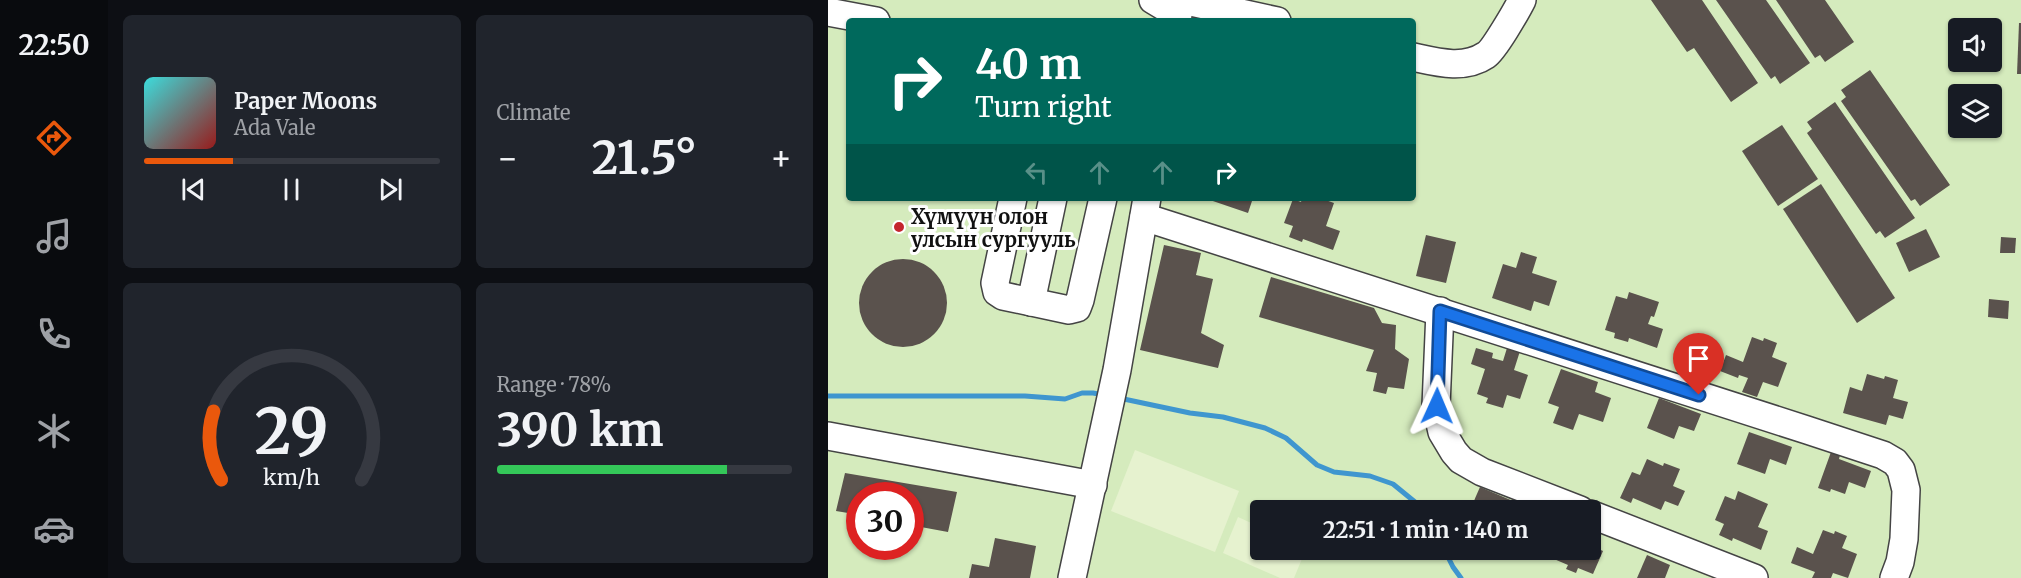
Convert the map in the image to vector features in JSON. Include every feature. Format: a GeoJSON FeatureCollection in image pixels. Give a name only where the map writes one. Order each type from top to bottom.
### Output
{"type":"FeatureCollection","features":[{"type":"Feature","properties":{"kind":"street"},"geometry":{"type":"LineString","coordinates":[[1153,0],[1179,9],[1252,18]]}},
{"type":"Feature","properties":{"kind":"street"},"geometry":{"type":"LineString","coordinates":[[1416,58],[1461,64],[1487,55],[1522,0]]}},
{"type":"Feature","properties":{"kind":"street"},"geometry":{"type":"LineString","coordinates":[[828,12],[860,18]]}},
{"type":"Feature","properties":{"kind":"street"},"geometry":{"type":"LineString","coordinates":[[1012,201],[995,286],[997,292],[1001,295],[1069,310],[1078,306],[1102,201]]}},
{"type":"Feature","properties":{"kind":"street"},"geometry":{"type":"LineString","coordinates":[[1031,302],[1052,201]]}},
{"type":"Feature","properties":{"kind":"street"},"geometry":{"type":"LineString","coordinates":[[1072,578],[1117,369],[1146,207],[1440,311],[1807,430],[1892,460],[1902,472],[1906,490],[1902,551],[1894,578]]}},
{"type":"Feature","properties":{"kind":"street"},"geometry":{"type":"LineString","coordinates":[[1440,311],[1437,406],[1442,432],[1454,452],[1461,460],[1482,472],[1554,500]]}},
{"type":"Feature","properties":{"kind":"street"},"geometry":{"type":"LineString","coordinates":[[828,436],[1093,485]]}},
{"type":"Feature","properties":{"kind":"street"},"geometry":{"type":"LineString","coordinates":[[1601,518],[1754,578]]}},
{"type":"Feature","properties":{"kind":"green space"},"geometry":{"type":"Polygon","coordinates":[[[828,0],[2021,0],[2021,578],[828,578],[828,0]]]}},
{"type":"Feature","properties":{"kind":"green space"},"geometry":{"type":"Polygon","coordinates":[[[1135,450],[1239,491],[1215,552],[1111,511],[1135,450]]]}},
{"type":"Feature","properties":{"kind":"green space"},"geometry":{"type":"Polygon","coordinates":[[[1238,517],[1250,522],[1250,560],[1301,560],[1294,578],[1280,578],[1223,553],[1238,517]]]}},
{"type":"Feature","properties":{"kind":"building"},"geometry":{"type":"Polygon","coordinates":[[[1651,0],[1702,0],[1758,83],[1731,102],[1694,48],[1687,52],[1651,0]]]}},
{"type":"Feature","properties":{"kind":"building"},"geometry":{"type":"Polygon","coordinates":[[[1716,0],[1766,0],[1810,63],[1780,84],[1775,76],[1771,79],[1716,0]]]}},
{"type":"Feature","properties":{"kind":"building"},"geometry":{"type":"Polygon","coordinates":[[[1776,0],[1825,0],[1854,42],[1825,62],[1820,55],[1815,58],[1776,0]]]}},
{"type":"Feature","properties":{"kind":"building"},"geometry":{"type":"Polygon","coordinates":[[[2019,23],[2021,23],[2021,74],[2017,74],[2019,23]]]}},
{"type":"Feature","properties":{"kind":"building"},"geometry":{"type":"Polygon","coordinates":[[[1870,70],[1950,185],[1920,206],[1915,199],[1911,201],[1841,101],[1846,97],[1841,90],[1870,70]]]}},
{"type":"Feature","properties":{"kind":"building"},"geometry":{"type":"Polygon","coordinates":[[[1835,102],[1915,218],[1885,238],[1880,231],[1876,234],[1807,133],[1812,129],[1807,122],[1835,102]]]}},
{"type":"Feature","properties":{"kind":"building"},"geometry":{"type":"Polygon","coordinates":[[[1782,125],[1818,179],[1778,206],[1742,151],[1782,125]]]}},
{"type":"Feature","properties":{"kind":"building"},"geometry":{"type":"Polygon","coordinates":[[[1821,184],[1895,298],[1857,323],[1783,209],[1821,184]]]}},
{"type":"Feature","properties":{"kind":"building"},"geometry":{"type":"Polygon","coordinates":[[[1213,201],[1252,201],[1248,213],[1213,201]]]}},
{"type":"Feature","properties":{"kind":"building"},"geometry":{"type":"Polygon","coordinates":[[[1292,201],[1328,201],[1334,203],[1326,226],[1340,231],[1333,250],[1303,239],[1302,242],[1289,237],[1293,226],[1284,223],[1292,201]]]}},
{"type":"Feature","properties":{"kind":"building"},"geometry":{"type":"Polygon","coordinates":[[[1926,229],[1940,257],[1909,272],[1896,243],[1926,229]]]}},
{"type":"Feature","properties":{"kind":"building"},"geometry":{"type":"Polygon","coordinates":[[[1426,235],[1456,242],[1446,283],[1416,276],[1426,235]]]}},
{"type":"Feature","properties":{"kind":"building"},"geometry":{"type":"Polygon","coordinates":[[[2001,237],[2016,238],[2015,253],[2000,253],[2001,237]]]}},
{"type":"Feature","properties":{"kind":"building"},"geometry":{"type":"Polygon","coordinates":[[[1164,245],[1201,253],[1196,275],[1213,279],[1201,333],[1224,345],[1218,368],[1140,350],[1164,245]]]}},
{"type":"Feature","properties":{"kind":"building"},"geometry":{"type":"Polygon","coordinates":[[[1521,252],[1537,257],[1532,273],[1557,281],[1549,306],[1534,301],[1531,311],[1492,298],[1503,264],[1516,268],[1521,252]]]}},
{"type":"Feature","properties":{"kind":"building"},"geometry":{"type":"Polygon","coordinates":[[[894,259],[912,259],[928,266],[940,278],[947,294],[947,312],[940,328],[928,340],[912,347],[894,347],[878,340],[866,328],[859,312],[859,294],[866,278],[878,266],[894,259]]]}},
{"type":"Feature","properties":{"kind":"building"},"geometry":{"type":"Polygon","coordinates":[[[1271,277],[1374,308],[1382,323],[1396,325],[1395,349],[1409,359],[1404,389],[1388,387],[1386,394],[1373,391],[1377,373],[1366,371],[1374,350],[1259,317],[1271,277]]]}},
{"type":"Feature","properties":{"kind":"building"},"geometry":{"type":"Polygon","coordinates":[[[1629,292],[1659,302],[1654,317],[1651,316],[1648,324],[1663,329],[1657,348],[1629,338],[1628,342],[1614,338],[1615,333],[1605,330],[1616,296],[1627,299],[1629,292]]]}},
{"type":"Feature","properties":{"kind":"building"},"geometry":{"type":"Polygon","coordinates":[[[1989,299],[2009,301],[2008,319],[1988,317],[1989,299]]]}},
{"type":"Feature","properties":{"kind":"building"},"geometry":{"type":"Polygon","coordinates":[[[1752,337],[1763,341],[1764,338],[1777,343],[1772,357],[1787,363],[1778,387],[1763,382],[1757,397],[1742,392],[1748,378],[1739,375],[1738,378],[1720,371],[1726,355],[1743,362],[1752,337]]]}},
{"type":"Feature","properties":{"kind":"building"},"geometry":{"type":"Polygon","coordinates":[[[1476,348],[1493,353],[1492,358],[1503,361],[1507,348],[1520,351],[1514,370],[1528,375],[1520,399],[1507,395],[1503,408],[1486,403],[1488,398],[1477,394],[1485,369],[1471,364],[1476,348]]]}},
{"type":"Feature","properties":{"kind":"building"},"geometry":{"type":"Polygon","coordinates":[[[1561,369],[1598,382],[1595,392],[1611,398],[1603,422],[1579,414],[1573,430],[1553,423],[1559,407],[1548,403],[1561,369]]]}},
{"type":"Feature","properties":{"kind":"building"},"geometry":{"type":"Polygon","coordinates":[[[1867,374],[1898,380],[1893,398],[1908,402],[1903,419],[1889,415],[1886,425],[1843,413],[1850,387],[1862,391],[1867,374]]]}},
{"type":"Feature","properties":{"kind":"building"},"geometry":{"type":"Polygon","coordinates":[[[1659,398],[1701,414],[1694,431],[1679,426],[1674,439],[1647,428],[1659,398]]]}},
{"type":"Feature","properties":{"kind":"building"},"geometry":{"type":"Polygon","coordinates":[[[1749,432],[1792,447],[1786,465],[1770,459],[1765,474],[1737,464],[1749,432]]]}},
{"type":"Feature","properties":{"kind":"building"},"geometry":{"type":"Polygon","coordinates":[[[1831,452],[1840,455],[1839,459],[1871,471],[1865,488],[1849,482],[1845,494],[1831,489],[1830,492],[1818,488],[1831,452]]]}},
{"type":"Feature","properties":{"kind":"building"},"geometry":{"type":"Polygon","coordinates":[[[1647,459],[1663,466],[1664,463],[1680,469],[1673,486],[1685,491],[1678,506],[1665,501],[1661,510],[1633,498],[1631,503],[1620,498],[1632,472],[1640,475],[1647,459]]]}},
{"type":"Feature","properties":{"kind":"building"},"geometry":{"type":"Polygon","coordinates":[[[845,473],[898,482],[846,482],[846,513],[836,511],[845,473]]]}},
{"type":"Feature","properties":{"kind":"building"},"geometry":{"type":"Polygon","coordinates":[[[924,486],[957,492],[948,532],[924,528],[924,486]]]}},
{"type":"Feature","properties":{"kind":"building"},"geometry":{"type":"Polygon","coordinates":[[[1480,487],[1511,500],[1474,500],[1480,487]]]}},
{"type":"Feature","properties":{"kind":"building"},"geometry":{"type":"Polygon","coordinates":[[[1738,491],[1768,504],[1758,527],[1768,531],[1761,550],[1733,538],[1732,541],[1719,535],[1724,524],[1715,520],[1725,496],[1735,500],[1738,491]]]}},
{"type":"Feature","properties":{"kind":"building"},"geometry":{"type":"Polygon","coordinates":[[[1823,530],[1834,534],[1835,531],[1847,536],[1842,548],[1857,554],[1848,578],[1833,573],[1831,578],[1812,578],[1815,572],[1791,563],[1797,547],[1813,554],[1823,530]]]}},
{"type":"Feature","properties":{"kind":"building"},"geometry":{"type":"Polygon","coordinates":[[[995,538],[1036,546],[1030,578],[969,578],[972,564],[989,567],[995,538]]]}},
{"type":"Feature","properties":{"kind":"building"},"geometry":{"type":"Polygon","coordinates":[[[1647,555],[1670,565],[1665,578],[1637,578],[1647,555]]]}},
{"type":"Feature","properties":{"kind":"building"},"geometry":{"type":"Polygon","coordinates":[[[1556,560],[1599,560],[1593,574],[1578,568],[1576,573],[1566,569],[1568,565],[1556,560]]]}},
{"type":"Feature","properties":{"kind":"waterway"},"geometry":{"type":"LineString","coordinates":[[828,396],[1025,396],[1065,399],[1082,393],[1104,395]]}},
{"type":"Feature","properties":{"kind":"waterway"},"geometry":{"type":"LineString","coordinates":[[1119,398],[1190,413],[1223,417],[1265,428],[1286,438],[1317,465],[1334,472],[1370,476],[1393,484],[1413,500]]}},
{"type":"Feature","properties":{"kind":"waterway"},"geometry":{"type":"LineString","coordinates":[[1450,560],[1461,578]]}},
{"type":"Feature","properties":{"kind":"place","name":"Хүмүүн олон улсын сургууль"},"geometry":{"type":"Point","coordinates":[899,227]}},
{"type":"Feature","properties":{"kind":"route"},"geometry":{"type":"LineString","coordinates":[[1437,406],[1440,311],[1699,395]]}}]}
